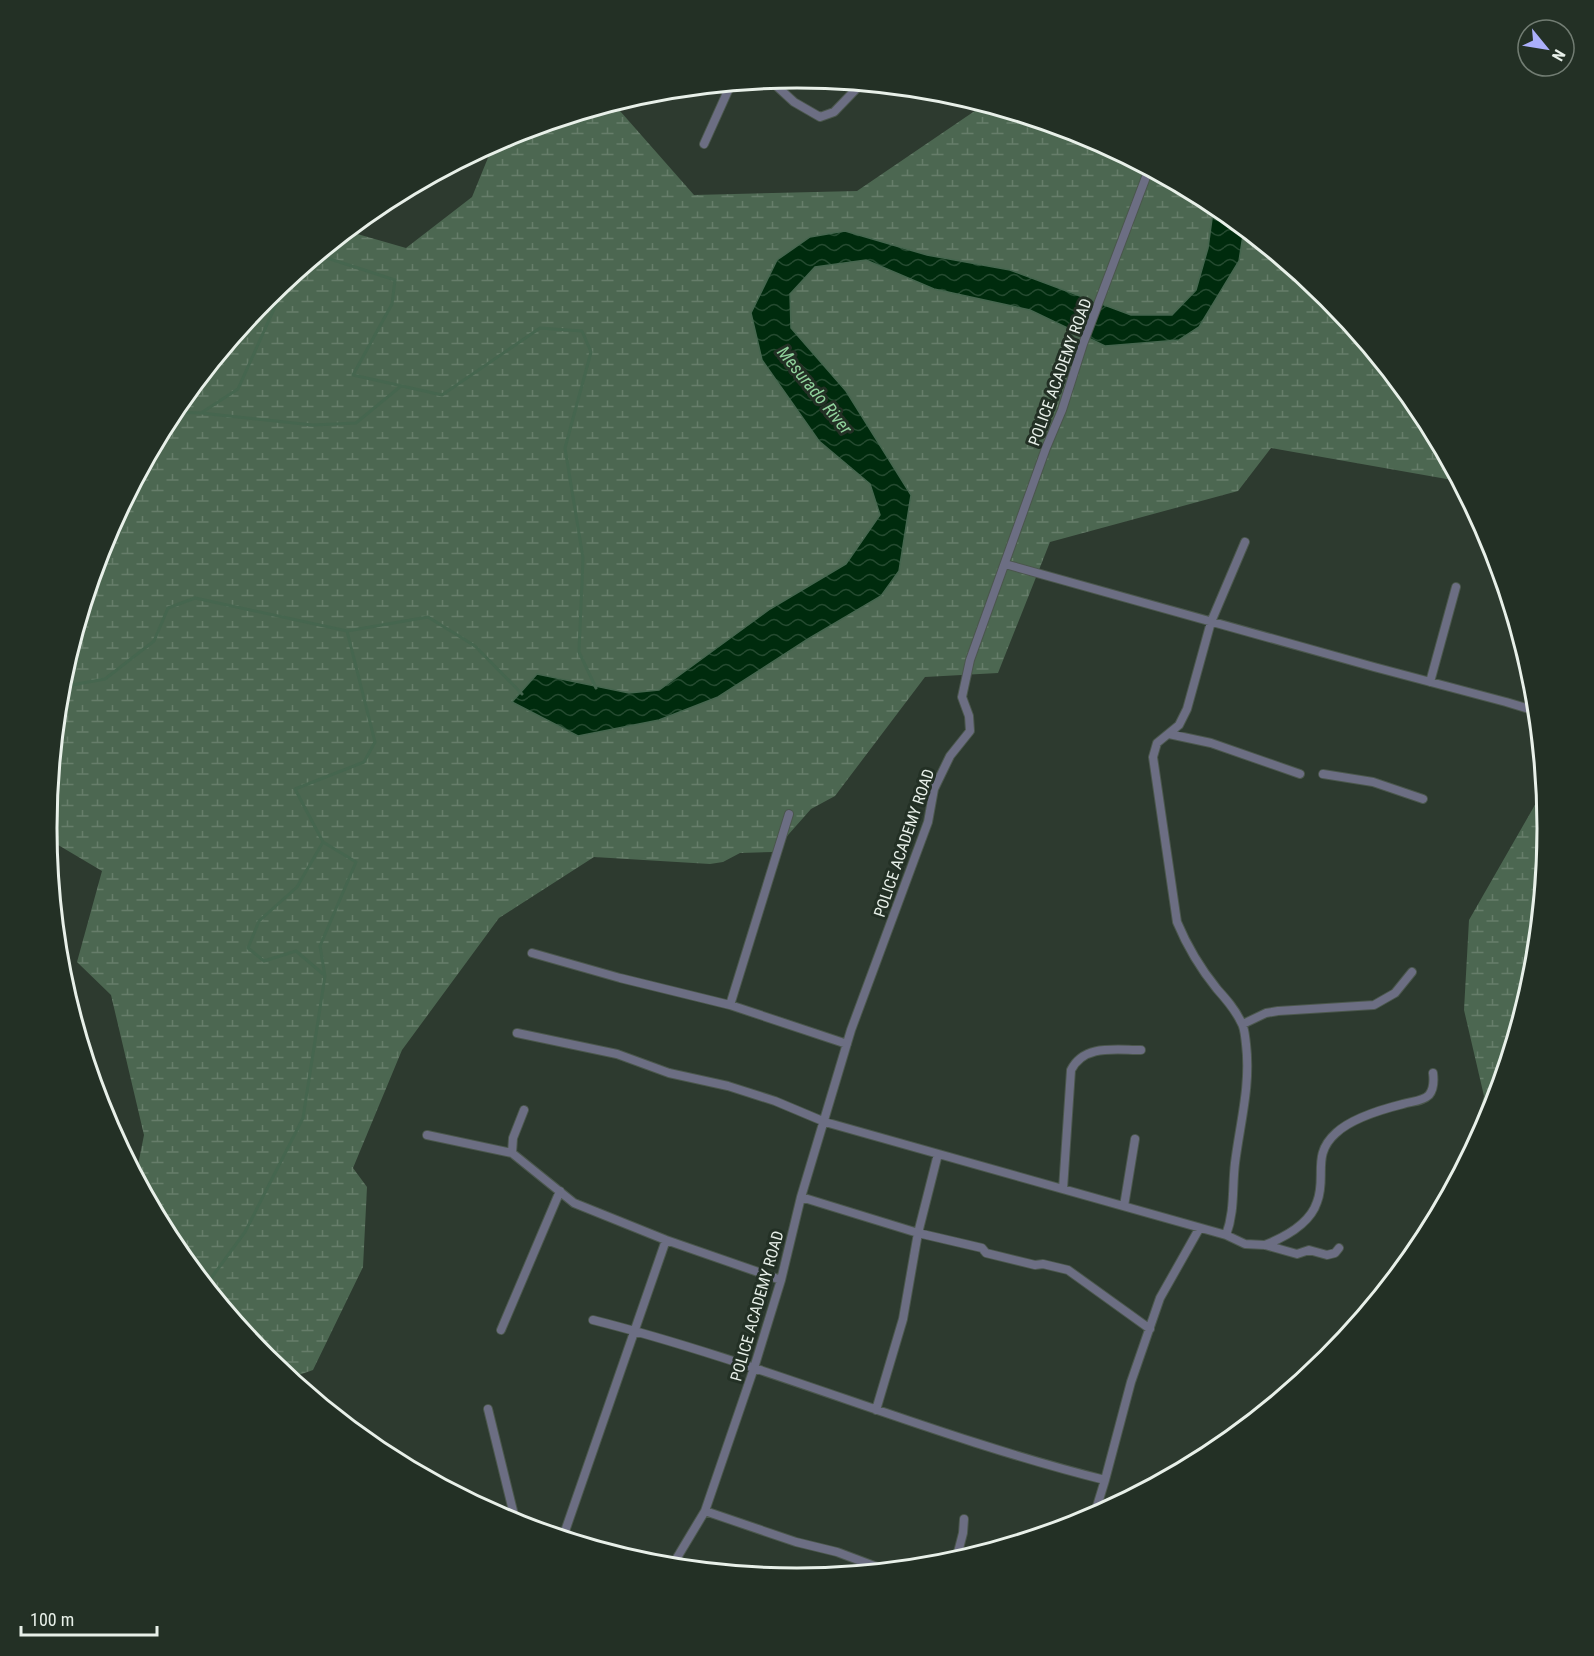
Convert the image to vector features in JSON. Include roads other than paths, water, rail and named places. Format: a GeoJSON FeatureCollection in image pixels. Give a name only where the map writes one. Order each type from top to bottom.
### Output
{"type":"FeatureCollection","features":[{"type":"Feature","properties":{"kind":"street"},"geometry":{"type":"LineString","coordinates":[[780,89],[794,102],[820,117],[834,112],[854,91]]}},
{"type":"Feature","properties":{"kind":"street"},"geometry":{"type":"LineString","coordinates":[[704,144],[728,92]]}},
{"type":"Feature","properties":{"kind":"street","name":"POLICE ACADEMY ROAD"},"geometry":{"type":"LineString","coordinates":[[677,1558],[705,1511],[754,1368],[801,1197],[847,1044],[928,822],[934,789],[950,756],[970,731],[969,716],[962,697],[970,660],[1046,448],[1062,410],[1083,344],[1147,176]]}},
{"type":"Feature","properties":{"kind":"street"},"geometry":{"type":"LineString","coordinates":[[1226,1235],[1231,1221],[1235,1160],[1246,1096],[1248,1057],[1243,1024],[1228,1000],[1202,969],[1185,942],[1177,922],[1153,757],[1157,743],[1179,724],[1187,709],[1211,622],[1245,542]]}},
{"type":"Feature","properties":{"kind":"street"},"geometry":{"type":"LineString","coordinates":[[1005,564],[1527,709]]}},
{"type":"Feature","properties":{"kind":"street"},"geometry":{"type":"LineString","coordinates":[[1430,682],[1456,587]]}},
{"type":"Feature","properties":{"kind":"street"},"geometry":{"type":"LineString","coordinates":[[1169,735],[1211,743],[1300,774]]}},
{"type":"Feature","properties":{"kind":"street"},"geometry":{"type":"LineString","coordinates":[[1323,774],[1373,782],[1423,799]]}},
{"type":"Feature","properties":{"kind":"street"},"geometry":{"type":"LineString","coordinates":[[730,1005],[789,814]]}},
{"type":"Feature","properties":{"kind":"street"},"geometry":{"type":"LineString","coordinates":[[532,954],[730,1005],[847,1044]]}},
{"type":"Feature","properties":{"kind":"street"},"geometry":{"type":"LineString","coordinates":[[1243,1024],[1266,1013],[1278,1011],[1374,1005],[1395,993],[1412,972]]}},
{"type":"Feature","properties":{"kind":"street"},"geometry":{"type":"LineString","coordinates":[[517,1033],[617,1054],[669,1073],[728,1086],[775,1101],[825,1122],[1226,1235],[1245,1244],[1265,1245],[1297,1254],[1309,1250],[1327,1255],[1335,1253],[1339,1248]]}},
{"type":"Feature","properties":{"kind":"street"},"geometry":{"type":"LineString","coordinates":[[1063,1189],[1071,1070],[1076,1059],[1094,1051],[1141,1050]]}},
{"type":"Feature","properties":{"kind":"street"},"geometry":{"type":"LineString","coordinates":[[1265,1245],[1291,1232],[1312,1213],[1318,1200],[1322,1151],[1336,1132],[1360,1119],[1428,1096],[1434,1083],[1433,1073]]}},
{"type":"Feature","properties":{"kind":"street"},"geometry":{"type":"LineString","coordinates":[[512,1153],[513,1138],[524,1110]]}},
{"type":"Feature","properties":{"kind":"street"},"geometry":{"type":"LineString","coordinates":[[427,1135],[512,1153],[574,1203],[666,1240],[780,1280]]}},
{"type":"Feature","properties":{"kind":"street"},"geometry":{"type":"LineString","coordinates":[[1124,1206],[1135,1138]]}},
{"type":"Feature","properties":{"kind":"street"},"geometry":{"type":"LineString","coordinates":[[876,1410],[903,1319],[918,1233],[938,1154]]}},
{"type":"Feature","properties":{"kind":"street"},"geometry":{"type":"LineString","coordinates":[[501,1330],[560,1191]]}},
{"type":"Feature","properties":{"kind":"street"},"geometry":{"type":"LineString","coordinates":[[801,1197],[918,1233],[982,1248],[986,1253],[1035,1265],[1043,1264],[1068,1270],[1150,1329]]}},
{"type":"Feature","properties":{"kind":"street"},"geometry":{"type":"LineString","coordinates":[[1098,1504],[1131,1382],[1161,1298],[1199,1229]]}},
{"type":"Feature","properties":{"kind":"street"},"geometry":{"type":"LineString","coordinates":[[565,1531],[666,1240]]}},
{"type":"Feature","properties":{"kind":"street"},"geometry":{"type":"LineString","coordinates":[[593,1320],[634,1330],[754,1368],[1037,1463],[1106,1480]]}},
{"type":"Feature","properties":{"kind":"street"},"geometry":{"type":"LineString","coordinates":[[488,1409],[513,1512]]}},
{"type":"Feature","properties":{"kind":"street"},"geometry":{"type":"LineString","coordinates":[[705,1511],[869,1564]]}},
{"type":"Feature","properties":{"kind":"street"},"geometry":{"type":"LineString","coordinates":[[958,1550],[964,1519]]}},
{"type":"Feature","properties":{"kind":"water","name":"Mesurado River"},"geometry":{"type":"Polygon","coordinates":[[[1212,216],[1243,238],[1239,261],[1199,327],[1179,340],[1105,346],[1030,310],[934,289],[866,260],[815,267],[790,294],[791,328],[846,391],[911,495],[899,571],[881,596],[808,639],[718,697],[659,720],[578,736],[512,702],[537,674],[629,693],[659,690],[770,609],[846,564],[880,515],[870,484],[819,441],[762,360],[751,313],[777,260],[810,237],[845,231],[927,255],[1010,270],[1131,315],[1172,315],[1196,290],[1208,248],[1212,216]]]}},
{"type":"Feature","properties":{"kind":"waterway"},"geometry":{"type":"LineString","coordinates":[[326,258],[395,280],[392,304],[353,375],[442,395],[540,328],[582,331],[591,352],[565,448],[583,558],[579,652],[596,688]]}},
{"type":"Feature","properties":{"kind":"waterway"},"geometry":{"type":"LineString","coordinates":[[185,412],[201,413],[238,389],[277,302]]}},
{"type":"Feature","properties":{"kind":"waterway"},"geometry":{"type":"LineString","coordinates":[[201,413],[313,425],[356,423],[401,386]]}},
{"type":"Feature","properties":{"kind":"waterway"},"geometry":{"type":"LineString","coordinates":[[71,685],[105,679],[154,641],[168,608],[195,598],[347,631],[428,617],[475,646],[522,694]]}},
{"type":"Feature","properties":{"kind":"waterway"},"geometry":{"type":"LineString","coordinates":[[211,1279],[245,1232],[303,1118],[325,976],[320,946],[356,862],[323,842],[295,789],[364,762],[375,742],[347,631]]}},
{"type":"Feature","properties":{"kind":"waterway"},"geometry":{"type":"LineString","coordinates":[[323,842],[297,887],[259,921],[248,948],[264,961],[296,951],[323,974]]}}]}
